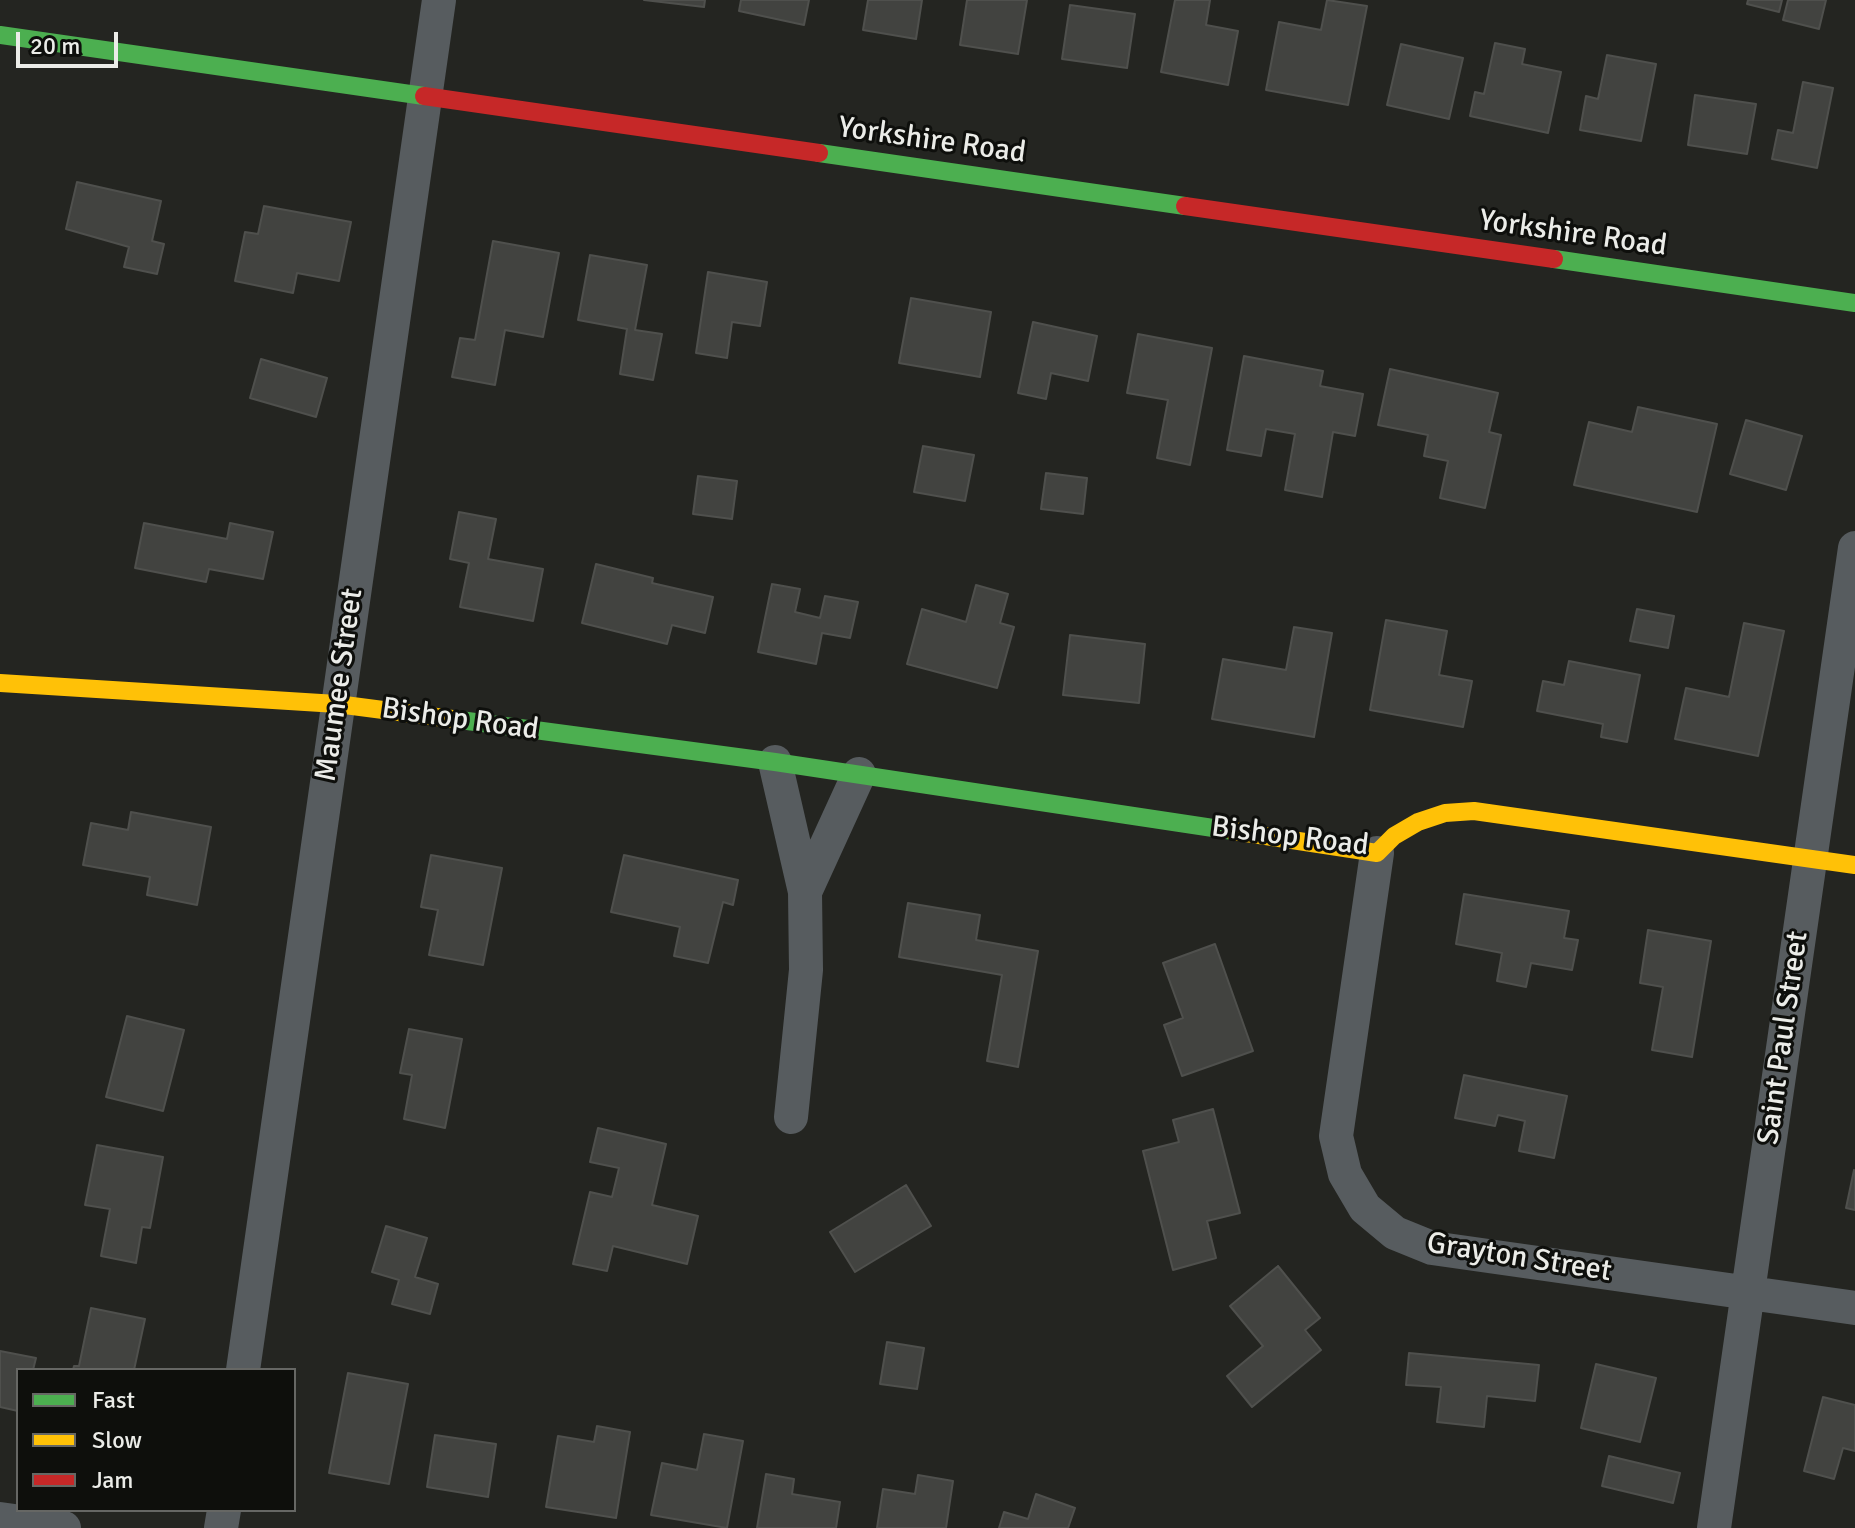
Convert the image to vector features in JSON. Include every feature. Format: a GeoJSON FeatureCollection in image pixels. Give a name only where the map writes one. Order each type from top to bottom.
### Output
{"type":"FeatureCollection","features":[{"type":"Feature","properties":{"kind":"street","name":"Maumee Street"},"geometry":{"type":"LineString","coordinates":[[243,1368],[439,0]]}},
{"type":"Feature","properties":{"kind":"street","name":"Yorkshire Road"},"geometry":{"type":"LineString","coordinates":[[0,35],[1855,303]]}},
{"type":"Feature","properties":{"kind":"street","name":"Saint Paul Street"},"geometry":{"type":"LineString","coordinates":[[1714,1528],[1855,548]]}},
{"type":"Feature","properties":{"kind":"street","name":"Bishop Road"},"geometry":{"type":"LineString","coordinates":[[0,683],[337,704],[859,774],[1377,853],[1394,836],[1418,822],[1445,813],[1474,811],[1855,865]]}},
{"type":"Feature","properties":{"kind":"street"},"geometry":{"type":"LineString","coordinates":[[775,762],[805,892],[806,970],[791,1117]]}},
{"type":"Feature","properties":{"kind":"street"},"geometry":{"type":"LineString","coordinates":[[805,892],[859,774]]}},
{"type":"Feature","properties":{"kind":"street","name":"Grayton Street"},"geometry":{"type":"LineString","coordinates":[[1377,853],[1336,1136],[1345,1174],[1365,1208],[1395,1233],[1432,1248],[1855,1308]]}},
{"type":"Feature","properties":{"kind":"street"},"geometry":{"type":"LineString","coordinates":[[0,1519],[64,1528]]}},
{"type":"Feature","properties":{"kind":"building"},"geometry":{"type":"Polygon","coordinates":[[[644,0],[705,0],[704,7],[644,0]]]}},
{"type":"Feature","properties":{"kind":"building"},"geometry":{"type":"Polygon","coordinates":[[[741,0],[809,0],[804,25],[739,11],[741,0]]]}},
{"type":"Feature","properties":{"kind":"building"},"geometry":{"type":"Polygon","coordinates":[[[868,0],[922,0],[916,39],[863,30],[868,0]]]}},
{"type":"Feature","properties":{"kind":"building"},"geometry":{"type":"Polygon","coordinates":[[[967,0],[1027,0],[1018,54],[960,45],[967,0]]]}},
{"type":"Feature","properties":{"kind":"building"},"geometry":{"type":"Polygon","coordinates":[[[1175,0],[1210,0],[1206,25],[1238,31],[1228,85],[1161,72],[1175,0]]]}},
{"type":"Feature","properties":{"kind":"building"},"geometry":{"type":"Polygon","coordinates":[[[1327,0],[1367,6],[1348,105],[1266,90],[1279,22],[1321,30],[1327,0]]]}},
{"type":"Feature","properties":{"kind":"building"},"geometry":{"type":"Polygon","coordinates":[[[1748,0],[1782,0],[1779,12],[1747,4],[1748,0]]]}},
{"type":"Feature","properties":{"kind":"building"},"geometry":{"type":"Polygon","coordinates":[[[1788,0],[1826,0],[1819,29],[1783,20],[1788,0]]]}},
{"type":"Feature","properties":{"kind":"building"},"geometry":{"type":"Polygon","coordinates":[[[1070,5],[1135,14],[1127,68],[1062,59],[1070,5]]]}},
{"type":"Feature","properties":{"kind":"building"},"geometry":{"type":"Polygon","coordinates":[[[1495,43],[1525,49],[1522,64],[1561,72],[1548,133],[1470,116],[1475,92],[1484,94],[1495,43]]]}},
{"type":"Feature","properties":{"kind":"building"},"geometry":{"type":"Polygon","coordinates":[[[1401,44],[1463,58],[1449,119],[1387,105],[1401,44]]]}},
{"type":"Feature","properties":{"kind":"building"},"geometry":{"type":"Polygon","coordinates":[[[1607,55],[1656,64],[1641,141],[1580,130],[1586,96],[1598,99],[1607,55]]]}},
{"type":"Feature","properties":{"kind":"building"},"geometry":{"type":"Polygon","coordinates":[[[1803,82],[1833,88],[1817,168],[1772,159],[1778,130],[1793,133],[1803,82]]]}},
{"type":"Feature","properties":{"kind":"building"},"geometry":{"type":"Polygon","coordinates":[[[1695,95],[1756,104],[1747,154],[1688,145],[1695,95]]]}},
{"type":"Feature","properties":{"kind":"building"},"geometry":{"type":"Polygon","coordinates":[[[77,182],[161,201],[152,241],[164,244],[157,274],[124,267],[129,247],[66,229],[77,182]]]}},
{"type":"Feature","properties":{"kind":"building"},"geometry":{"type":"Polygon","coordinates":[[[264,206],[351,222],[339,281],[297,273],[293,293],[235,281],[245,232],[258,234],[264,206]]]}},
{"type":"Feature","properties":{"kind":"building"},"geometry":{"type":"Polygon","coordinates":[[[493,241],[559,253],[543,337],[505,330],[495,385],[452,377],[460,338],[475,340],[493,241]]]}},
{"type":"Feature","properties":{"kind":"building"},"geometry":{"type":"Polygon","coordinates":[[[590,255],[647,265],[635,330],[662,334],[653,380],[620,374],[627,329],[578,320],[590,255]]]}},
{"type":"Feature","properties":{"kind":"building"},"geometry":{"type":"Polygon","coordinates":[[[708,272],[767,282],[760,326],[732,322],[727,358],[696,353],[708,272]]]}},
{"type":"Feature","properties":{"kind":"building"},"geometry":{"type":"Polygon","coordinates":[[[911,298],[991,312],[980,377],[899,363],[911,298]]]}},
{"type":"Feature","properties":{"kind":"building"},"geometry":{"type":"Polygon","coordinates":[[[1033,322],[1097,336],[1088,381],[1051,373],[1046,399],[1018,393],[1033,322]]]}},
{"type":"Feature","properties":{"kind":"building"},"geometry":{"type":"Polygon","coordinates":[[[1138,334],[1212,348],[1190,465],[1157,458],[1168,400],[1127,393],[1138,334]]]}},
{"type":"Feature","properties":{"kind":"building"},"geometry":{"type":"Polygon","coordinates":[[[1244,356],[1323,371],[1320,386],[1363,394],[1355,436],[1333,432],[1322,497],[1285,490],[1295,434],[1266,429],[1261,456],[1227,450],[1244,356]]]}},
{"type":"Feature","properties":{"kind":"building"},"geometry":{"type":"Polygon","coordinates":[[[261,359],[327,378],[316,417],[250,398],[261,359]]]}},
{"type":"Feature","properties":{"kind":"building"},"geometry":{"type":"Polygon","coordinates":[[[1390,369],[1498,393],[1489,432],[1501,435],[1485,508],[1440,498],[1448,461],[1424,456],[1428,435],[1378,425],[1390,369]]]}},
{"type":"Feature","properties":{"kind":"building"},"geometry":{"type":"Polygon","coordinates":[[[1638,407],[1717,424],[1697,512],[1574,485],[1589,422],[1632,432],[1638,407]]]}},
{"type":"Feature","properties":{"kind":"building"},"geometry":{"type":"Polygon","coordinates":[[[1746,420],[1802,436],[1786,490],[1730,474],[1746,420]]]}},
{"type":"Feature","properties":{"kind":"building"},"geometry":{"type":"Polygon","coordinates":[[[923,446],[974,455],[965,501],[914,492],[923,446]]]}},
{"type":"Feature","properties":{"kind":"building"},"geometry":{"type":"Polygon","coordinates":[[[1046,473],[1087,478],[1083,514],[1041,509],[1046,473]]]}},
{"type":"Feature","properties":{"kind":"building"},"geometry":{"type":"Polygon","coordinates":[[[698,476],[737,481],[732,519],[693,514],[698,476]]]}},
{"type":"Feature","properties":{"kind":"building"},"geometry":{"type":"Polygon","coordinates":[[[459,512],[496,519],[488,559],[543,569],[533,621],[460,607],[469,563],[450,559],[459,512]]]}},
{"type":"Feature","properties":{"kind":"building"},"geometry":{"type":"Polygon","coordinates":[[[144,523],[227,539],[230,523],[273,532],[263,579],[209,569],[206,582],[135,568],[144,523]]]}},
{"type":"Feature","properties":{"kind":"building"},"geometry":{"type":"Polygon","coordinates":[[[596,564],[653,578],[652,583],[713,597],[705,633],[672,625],[667,644],[582,623],[596,564]]]}},
{"type":"Feature","properties":{"kind":"building"},"geometry":{"type":"Polygon","coordinates":[[[772,584],[800,589],[795,612],[820,618],[825,596],[858,602],[850,638],[822,633],[816,664],[758,652],[772,584]]]}},
{"type":"Feature","properties":{"kind":"building"},"geometry":{"type":"Polygon","coordinates":[[[976,585],[1008,594],[1000,623],[1014,627],[997,688],[907,664],[922,609],[966,622],[976,585]]]}},
{"type":"Feature","properties":{"kind":"building"},"geometry":{"type":"Polygon","coordinates":[[[1637,609],[1674,616],[1668,648],[1630,641],[1637,609]]]}},
{"type":"Feature","properties":{"kind":"building"},"geometry":{"type":"Polygon","coordinates":[[[1386,620],[1447,631],[1439,675],[1472,681],[1463,727],[1370,710],[1386,620]]]}},
{"type":"Feature","properties":{"kind":"building"},"geometry":{"type":"Polygon","coordinates":[[[1744,623],[1784,631],[1758,756],[1675,739],[1686,688],[1729,697],[1744,623]]]}},
{"type":"Feature","properties":{"kind":"building"},"geometry":{"type":"Polygon","coordinates":[[[1294,627],[1332,633],[1314,737],[1212,719],[1223,659],[1286,670],[1294,627]]]}},
{"type":"Feature","properties":{"kind":"building"},"geometry":{"type":"Polygon","coordinates":[[[1070,635],[1145,644],[1139,703],[1063,695],[1070,635]]]}},
{"type":"Feature","properties":{"kind":"building"},"geometry":{"type":"Polygon","coordinates":[[[1569,661],[1640,675],[1627,742],[1601,737],[1603,724],[1537,711],[1543,681],[1564,685],[1569,661]]]}},
{"type":"Feature","properties":{"kind":"building"},"geometry":{"type":"Polygon","coordinates":[[[131,812],[211,827],[197,905],[147,895],[150,877],[83,865],[91,823],[128,830],[131,812]]]}},
{"type":"Feature","properties":{"kind":"building"},"geometry":{"type":"Polygon","coordinates":[[[431,855],[502,868],[483,965],[429,955],[438,910],[421,907],[431,855]]]}},
{"type":"Feature","properties":{"kind":"building"},"geometry":{"type":"Polygon","coordinates":[[[624,855],[738,880],[733,905],[723,902],[708,963],[674,956],[680,927],[611,912],[624,855]]]}},
{"type":"Feature","properties":{"kind":"building"},"geometry":{"type":"Polygon","coordinates":[[[1464,894],[1569,911],[1564,938],[1578,940],[1572,970],[1531,963],[1526,987],[1497,981],[1502,953],[1456,944],[1464,894]]]}},
{"type":"Feature","properties":{"kind":"building"},"geometry":{"type":"Polygon","coordinates":[[[908,903],[980,915],[976,940],[1038,951],[1018,1067],[987,1061],[1002,975],[899,957],[908,903]]]}},
{"type":"Feature","properties":{"kind":"building"},"geometry":{"type":"Polygon","coordinates":[[[1648,930],[1711,941],[1692,1057],[1652,1050],[1663,987],[1640,983],[1648,930]]]}},
{"type":"Feature","properties":{"kind":"building"},"geometry":{"type":"Polygon","coordinates":[[[1215,944],[1253,1051],[1182,1076],[1164,1025],[1183,1018],[1163,963],[1215,944]]]}},
{"type":"Feature","properties":{"kind":"building"},"geometry":{"type":"Polygon","coordinates":[[[127,1016],[184,1030],[163,1111],[106,1097],[127,1016]]]}},
{"type":"Feature","properties":{"kind":"building"},"geometry":{"type":"Polygon","coordinates":[[[409,1029],[462,1039],[445,1128],[404,1119],[412,1075],[400,1073],[409,1029]]]}},
{"type":"Feature","properties":{"kind":"building"},"geometry":{"type":"Polygon","coordinates":[[[1464,1075],[1567,1096],[1554,1158],[1519,1151],[1525,1121],[1498,1115],[1495,1126],[1455,1118],[1464,1075]]]}},
{"type":"Feature","properties":{"kind":"building"},"geometry":{"type":"Polygon","coordinates":[[[1213,1109],[1240,1213],[1207,1221],[1216,1258],[1173,1270],[1143,1151],[1179,1142],[1173,1120],[1213,1109]]]}},
{"type":"Feature","properties":{"kind":"building"},"geometry":{"type":"Polygon","coordinates":[[[598,1128],[666,1144],[652,1205],[698,1216],[687,1264],[613,1246],[607,1271],[573,1264],[590,1192],[612,1197],[619,1168],[590,1162],[598,1128]]]}},
{"type":"Feature","properties":{"kind":"building"},"geometry":{"type":"Polygon","coordinates":[[[97,1145],[163,1157],[150,1228],[142,1227],[136,1263],[101,1256],[110,1209],[85,1205],[97,1145]]]}},
{"type":"Feature","properties":{"kind":"building"},"geometry":{"type":"Polygon","coordinates":[[[1855,1171],[1855,1210],[1846,1208],[1855,1171]]]}},
{"type":"Feature","properties":{"kind":"building"},"geometry":{"type":"Polygon","coordinates":[[[906,1185],[931,1226],[855,1272],[830,1232],[906,1185]]]}},
{"type":"Feature","properties":{"kind":"building"},"geometry":{"type":"Polygon","coordinates":[[[386,1226],[427,1238],[415,1277],[438,1284],[430,1314],[392,1304],[399,1280],[372,1272],[386,1226]]]}},
{"type":"Feature","properties":{"kind":"building"},"geometry":{"type":"Polygon","coordinates":[[[1278,1266],[1320,1318],[1305,1330],[1321,1350],[1252,1407],[1227,1376],[1263,1346],[1230,1306],[1278,1266]]]}},
{"type":"Feature","properties":{"kind":"building"},"geometry":{"type":"Polygon","coordinates":[[[91,1308],[145,1319],[134,1368],[74,1368],[79,1366],[91,1308]]]}},
{"type":"Feature","properties":{"kind":"building"},"geometry":{"type":"Polygon","coordinates":[[[887,1342],[924,1348],[917,1389],[880,1384],[887,1342]]]}},
{"type":"Feature","properties":{"kind":"building"},"geometry":{"type":"Polygon","coordinates":[[[0,1351],[36,1358],[34,1368],[16,1368],[16,1411],[0,1407],[0,1351]]]}},
{"type":"Feature","properties":{"kind":"building"},"geometry":{"type":"Polygon","coordinates":[[[1409,1353],[1539,1365],[1535,1401],[1487,1396],[1484,1427],[1437,1422],[1441,1387],[1406,1385],[1409,1353]]]}},
{"type":"Feature","properties":{"kind":"building"},"geometry":{"type":"Polygon","coordinates":[[[1596,1364],[1656,1378],[1640,1442],[1581,1428],[1596,1364]]]}},
{"type":"Feature","properties":{"kind":"building"},"geometry":{"type":"Polygon","coordinates":[[[348,1373],[408,1384],[389,1484],[329,1473],[348,1373]]]}},
{"type":"Feature","properties":{"kind":"building"},"geometry":{"type":"Polygon","coordinates":[[[1823,1397],[1855,1405],[1855,1451],[1843,1448],[1834,1479],[1804,1471],[1823,1397]]]}},
{"type":"Feature","properties":{"kind":"building"},"geometry":{"type":"Polygon","coordinates":[[[597,1426],[630,1432],[616,1518],[546,1507],[558,1436],[594,1442],[597,1426]]]}},
{"type":"Feature","properties":{"kind":"building"},"geometry":{"type":"Polygon","coordinates":[[[704,1434],[743,1441],[727,1528],[651,1515],[662,1463],[697,1470],[704,1434]]]}},
{"type":"Feature","properties":{"kind":"building"},"geometry":{"type":"Polygon","coordinates":[[[435,1435],[496,1444],[488,1497],[427,1487],[435,1435]]]}},
{"type":"Feature","properties":{"kind":"building"},"geometry":{"type":"Polygon","coordinates":[[[1609,1456],[1680,1473],[1673,1503],[1602,1486],[1609,1456]]]}},
{"type":"Feature","properties":{"kind":"building"},"geometry":{"type":"Polygon","coordinates":[[[766,1474],[794,1479],[792,1494],[840,1502],[836,1528],[757,1528],[766,1474]]]}},
{"type":"Feature","properties":{"kind":"building"},"geometry":{"type":"Polygon","coordinates":[[[918,1475],[953,1481],[946,1528],[877,1528],[883,1489],[915,1494],[918,1475]]]}},
{"type":"Feature","properties":{"kind":"building"},"geometry":{"type":"Polygon","coordinates":[[[1036,1494],[1075,1508],[1068,1528],[999,1528],[1004,1512],[1028,1519],[1036,1494]]]}},
{"type":"Feature","properties":{"kind":"traffic: fast"},"geometry":{"type":"LineString","coordinates":[[0,35],[424,96]]}},
{"type":"Feature","properties":{"kind":"traffic: fast"},"geometry":{"type":"LineString","coordinates":[[819,153],[1185,206]]}},
{"type":"Feature","properties":{"kind":"traffic: fast"},"geometry":{"type":"LineString","coordinates":[[1554,259],[1855,303]]}},
{"type":"Feature","properties":{"kind":"traffic: fast"},"geometry":{"type":"LineString","coordinates":[[460,720],[775,762],[1233,831]]}},
{"type":"Feature","properties":{"kind":"traffic: slow"},"geometry":{"type":"LineString","coordinates":[[0,683],[337,704],[460,720]]}},
{"type":"Feature","properties":{"kind":"traffic: slow"},"geometry":{"type":"LineString","coordinates":[[1233,831],[1377,853],[1394,836],[1418,822],[1445,813],[1474,811],[1855,865]]}},
{"type":"Feature","properties":{"kind":"traffic: jam"},"geometry":{"type":"LineString","coordinates":[[424,96],[819,153]]}},
{"type":"Feature","properties":{"kind":"traffic: jam"},"geometry":{"type":"LineString","coordinates":[[1185,206],[1554,259]]}}]}
